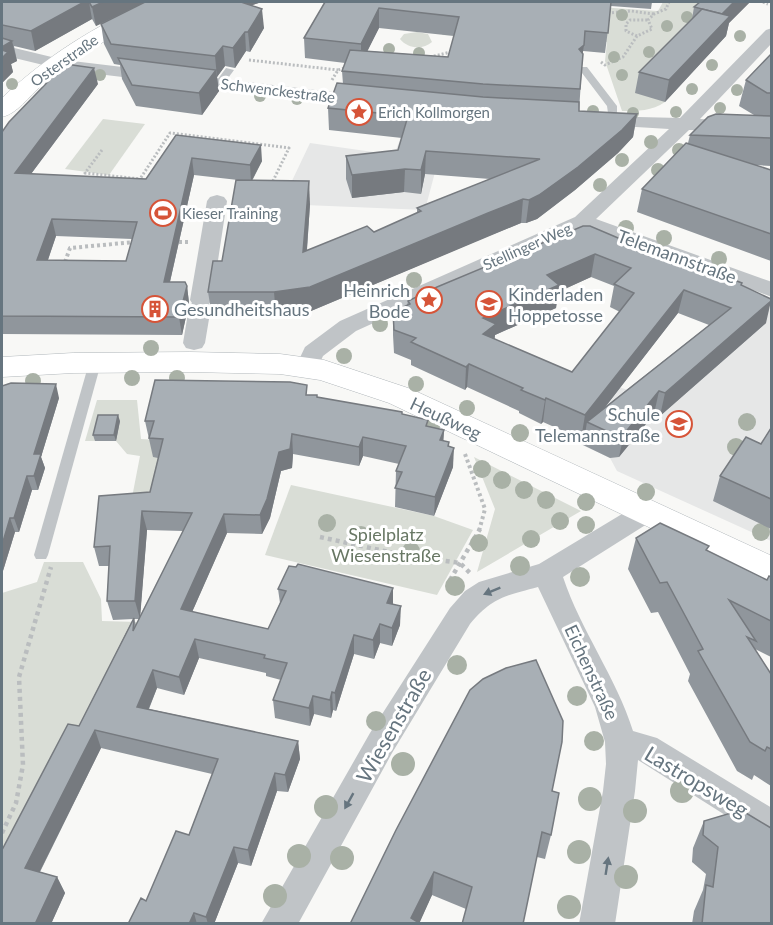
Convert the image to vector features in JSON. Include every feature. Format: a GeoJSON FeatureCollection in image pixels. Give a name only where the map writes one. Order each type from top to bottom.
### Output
{"type":"FeatureCollection","features":[{"type":"Feature","properties":{"kind":"street","name":"Osterstraße"},"geometry":{"type":"LineString","coordinates":[[2,110],[53,64],[93,38],[164,2]]}},
{"type":"Feature","properties":{"kind":"street","name":"Stellinger Weg"},"geometry":{"type":"LineString","coordinates":[[308,366],[313,352],[330,336],[348,326],[582,221],[683,125],[771,33]]}},
{"type":"Feature","properties":{"kind":"street","name":"Schwenckestraße"},"geometry":{"type":"LineString","coordinates":[[2,50],[53,64],[89,69],[225,77],[380,102]]}},
{"type":"Feature","properties":{"kind":"street"},"geometry":{"type":"LineString","coordinates":[[581,118],[771,128]]}},
{"type":"Feature","properties":{"kind":"street"},"geometry":{"type":"LineString","coordinates":[[192,352],[217,201]]}},
{"type":"Feature","properties":{"kind":"street","name":"Telemannstraße"},"geometry":{"type":"LineString","coordinates":[[582,221],[771,290]]}},
{"type":"Feature","properties":{"kind":"street","name":"Heußweg"},"geometry":{"type":"LineString","coordinates":[[2,367],[95,363],[192,352],[308,366],[400,396],[771,572]]}},
{"type":"Feature","properties":{"kind":"street"},"geometry":{"type":"LineString","coordinates":[[548,573],[646,512]]}},
{"type":"Feature","properties":{"kind":"street","name":"Eichenstraße"},"geometry":{"type":"LineString","coordinates":[[548,573],[556,598],[610,707],[621,742],[622,764],[619,791],[597,924]]}},
{"type":"Feature","properties":{"kind":"street","name":"Wiesenstraße"},"geometry":{"type":"LineString","coordinates":[[278,924],[381,743],[460,616],[475,598],[489,590],[548,573]]}},
{"type":"Feature","properties":{"kind":"street","name":"Lastropsweg"},"geometry":{"type":"LineString","coordinates":[[621,742],[646,748],[771,826]]}},
{"type":"Feature","properties":{"kind":"lane"},"geometry":{"type":"LineString","coordinates":[[584,69],[612,106],[614,120]]}},
{"type":"Feature","properties":{"kind":"lane"},"geometry":{"type":"LineString","coordinates":[[41,555],[95,363]]}},
{"type":"Feature","properties":{"kind":"path"},"geometry":{"type":"LineString","coordinates":[[637,36],[626,31],[626,24],[630,20],[648,20],[654,14],[666,9],[669,2]]}},
{"type":"Feature","properties":{"kind":"path"},"geometry":{"type":"LineString","coordinates":[[763,2],[768,4]]}},
{"type":"Feature","properties":{"kind":"path"},"geometry":{"type":"LineString","coordinates":[[605,13],[631,9],[654,14]]}},
{"type":"Feature","properties":{"kind":"path"},"geometry":{"type":"LineString","coordinates":[[594,58],[605,65],[615,61],[630,49],[631,43],[637,36],[652,29],[648,20]]}},
{"type":"Feature","properties":{"kind":"path"},"geometry":{"type":"LineString","coordinates":[[428,58],[459,51]]}},
{"type":"Feature","properties":{"kind":"path"},"geometry":{"type":"LineString","coordinates":[[249,60],[338,70],[356,67]]}},
{"type":"Feature","properties":{"kind":"path"},"geometry":{"type":"LineString","coordinates":[[328,89],[338,70]]}},
{"type":"Feature","properties":{"kind":"path"},"geometry":{"type":"LineString","coordinates":[[140,179],[170,133],[289,148],[268,191]]}},
{"type":"Feature","properties":{"kind":"path"},"geometry":{"type":"LineString","coordinates":[[102,150],[86,173],[140,179],[150,184]]}},
{"type":"Feature","properties":{"kind":"path"},"geometry":{"type":"LineString","coordinates":[[64,262],[70,248],[139,242]]}},
{"type":"Feature","properties":{"kind":"path"},"geometry":{"type":"LineString","coordinates":[[450,580],[479,532],[485,508],[461,445]]}},
{"type":"Feature","properties":{"kind":"path"},"geometry":{"type":"LineString","coordinates":[[320,537],[398,554],[460,563],[475,577]]}},
{"type":"Feature","properties":{"kind":"path"},"geometry":{"type":"LineString","coordinates":[[2,833],[16,803],[21,783],[23,753],[19,677],[52,562],[41,555]]}},
{"type":"Feature","properties":{"kind":"shaded area"},"geometry":{"type":"Polygon","coordinates":[[[401,137],[443,142],[425,210],[281,204],[310,143],[394,155],[401,137]]]}},
{"type":"Feature","properties":{"kind":"shaded area","name":"Schule Telemannstraße"},"geometry":{"type":"Polygon","coordinates":[[[756,303],[771,309],[771,541],[617,471],[610,458],[580,444],[576,437],[619,387],[645,396],[756,303]]]}},
{"type":"Feature","properties":{"kind":"green space"},"geometry":{"type":"Polygon","coordinates":[[[524,2],[658,11],[663,2],[701,2],[707,12],[665,102],[650,109],[622,111],[605,61],[607,42],[442,35],[446,26],[524,2]]]}},
{"type":"Feature","properties":{"kind":"green space"},"geometry":{"type":"Polygon","coordinates":[[[417,32],[428,34],[432,42],[416,47],[407,45],[400,39],[404,34],[417,32]]]}},
{"type":"Feature","properties":{"kind":"green space"},"geometry":{"type":"Polygon","coordinates":[[[103,119],[145,124],[109,175],[65,169],[103,119]]]}},
{"type":"Feature","properties":{"kind":"green space"},"geometry":{"type":"Polygon","coordinates":[[[97,400],[137,400],[141,439],[158,440],[177,458],[158,530],[129,513],[140,456],[127,454],[116,441],[85,441],[97,400]]]}},
{"type":"Feature","properties":{"kind":"green space"},"geometry":{"type":"Polygon","coordinates":[[[474,457],[581,511],[477,572],[495,509],[474,457]]]}},
{"type":"Feature","properties":{"kind":"green space","name":"Spielplatz Wiesenstraße"},"geometry":{"type":"Polygon","coordinates":[[[291,485],[434,516],[473,530],[437,595],[265,555],[291,485]]]}},
{"type":"Feature","properties":{"kind":"green space"},"geometry":{"type":"Polygon","coordinates":[[[44,562],[83,562],[101,599],[102,621],[139,622],[2,885],[2,593],[37,582],[44,562]]]}},
{"type":"Feature","properties":{"kind":"building"},"geometry":{"type":"Polygon","coordinates":[[[2,2],[84,2],[31,31],[2,25],[2,2]]]}},
{"type":"Feature","properties":{"kind":"building"},"geometry":{"type":"Polygon","coordinates":[[[89,2],[103,2],[92,7],[89,2]]]}},
{"type":"Feature","properties":{"kind":"building"},"geometry":{"type":"Polygon","coordinates":[[[145,2],[241,2],[262,9],[248,32],[245,32],[233,48],[223,46],[215,56],[111,44],[101,24],[145,2]]]}},
{"type":"Feature","properties":{"kind":"building"},"geometry":{"type":"Polygon","coordinates":[[[325,2],[611,2],[608,33],[585,31],[584,45],[579,49],[583,54],[580,89],[483,84],[342,71],[350,50],[448,57],[459,17],[379,8],[361,44],[304,38],[325,2]]]}},
{"type":"Feature","properties":{"kind":"building"},"geometry":{"type":"Polygon","coordinates":[[[700,2],[734,2],[722,14],[694,7],[700,2]]]}},
{"type":"Feature","properties":{"kind":"building"},"geometry":{"type":"Polygon","coordinates":[[[702,9],[730,16],[669,80],[639,72],[702,9]]]}},
{"type":"Feature","properties":{"kind":"building"},"geometry":{"type":"Polygon","coordinates":[[[2,38],[12,41],[2,47],[2,38]]]}},
{"type":"Feature","properties":{"kind":"building"},"geometry":{"type":"Polygon","coordinates":[[[2,50],[8,52],[2,58],[2,50]]]}},
{"type":"Feature","properties":{"kind":"building"},"geometry":{"type":"Polygon","coordinates":[[[771,54],[771,93],[767,93],[746,80],[771,54]]]}},
{"type":"Feature","properties":{"kind":"building"},"geometry":{"type":"Polygon","coordinates":[[[118,58],[216,70],[199,93],[132,85],[118,58]]]}},
{"type":"Feature","properties":{"kind":"building"},"geometry":{"type":"Polygon","coordinates":[[[65,64],[94,68],[15,173],[146,179],[176,135],[261,145],[250,165],[192,158],[164,282],[185,282],[187,286],[179,317],[2,316],[2,132],[65,64]],[[52,219],[37,260],[126,261],[137,222],[52,219]]]}},
{"type":"Feature","properties":{"kind":"building"},"geometry":{"type":"Polygon","coordinates":[[[337,83],[483,97],[579,102],[579,111],[637,114],[622,130],[578,167],[529,200],[523,199],[310,287],[274,292],[208,292],[213,261],[222,261],[236,180],[309,181],[303,252],[367,226],[374,232],[421,211],[417,208],[540,159],[426,151],[421,170],[405,169],[352,175],[346,156],[398,150],[408,116],[328,108],[337,83]]]}},
{"type":"Feature","properties":{"kind":"building"},"geometry":{"type":"Polygon","coordinates":[[[716,114],[771,116],[771,138],[690,135],[708,117],[716,114]]]}},
{"type":"Feature","properties":{"kind":"building"},"geometry":{"type":"Polygon","coordinates":[[[686,143],[771,170],[771,234],[642,189],[686,143]]]}},
{"type":"Feature","properties":{"kind":"building"},"geometry":{"type":"Polygon","coordinates":[[[583,226],[590,226],[637,246],[639,244],[742,283],[741,285],[771,301],[665,393],[659,391],[624,434],[615,435],[587,422],[731,308],[684,290],[585,415],[521,390],[523,388],[469,364],[466,367],[411,342],[416,338],[394,330],[393,312],[410,304],[408,301],[583,226]],[[595,254],[547,275],[559,285],[483,318],[496,324],[483,334],[572,372],[634,293],[614,284],[631,268],[595,254]]]}},
{"type":"Feature","properties":{"kind":"building"},"geometry":{"type":"Polygon","coordinates":[[[155,380],[290,382],[307,385],[306,395],[317,395],[317,397],[402,412],[402,414],[428,420],[426,426],[444,430],[440,440],[449,442],[448,446],[454,448],[435,497],[395,488],[402,472],[396,471],[406,446],[363,437],[359,447],[292,434],[290,449],[279,452],[267,499],[260,515],[224,514],[181,609],[268,629],[286,591],[278,589],[289,566],[296,567],[298,564],[393,588],[387,603],[401,606],[392,628],[380,624],[373,640],[354,635],[335,693],[332,692],[330,700],[313,696],[309,708],[273,700],[287,663],[264,658],[265,655],[195,639],[179,677],[153,670],[137,707],[298,741],[285,775],[275,773],[248,850],[234,847],[206,917],[194,913],[189,924],[128,924],[141,898],[146,901],[176,831],[189,835],[218,759],[95,730],[25,868],[57,877],[35,924],[2,924],[2,850],[68,724],[79,726],[134,618],[133,631],[192,513],[142,511],[135,601],[107,601],[110,546],[94,547],[99,496],[150,492],[163,439],[149,438],[154,421],[145,421],[155,380]]]}},
{"type":"Feature","properties":{"kind":"building"},"geometry":{"type":"Polygon","coordinates":[[[11,383],[56,384],[34,454],[41,454],[34,476],[27,476],[14,518],[10,518],[2,545],[2,386],[11,383]]]}},
{"type":"Feature","properties":{"kind":"building"},"geometry":{"type":"Polygon","coordinates":[[[98,415],[118,415],[114,435],[93,435],[98,415]]]}},
{"type":"Feature","properties":{"kind":"building"},"geometry":{"type":"Polygon","coordinates":[[[771,428],[771,499],[720,476],[746,437],[761,444],[771,428]]]}},
{"type":"Feature","properties":{"kind":"building"},"geometry":{"type":"Polygon","coordinates":[[[660,523],[709,546],[706,550],[767,580],[769,576],[771,577],[771,621],[729,600],[756,641],[747,637],[771,674],[771,749],[767,747],[765,751],[750,742],[698,651],[703,649],[667,582],[660,583],[636,538],[660,523]]]}},
{"type":"Feature","properties":{"kind":"building"},"geometry":{"type":"Polygon","coordinates":[[[536,660],[563,721],[562,742],[552,791],[559,793],[551,835],[542,832],[523,924],[462,924],[472,887],[434,872],[411,918],[421,924],[350,924],[396,830],[470,690],[483,679],[506,668],[536,660]]]}},
{"type":"Feature","properties":{"kind":"building"},"geometry":{"type":"Polygon","coordinates":[[[741,810],[771,828],[771,924],[702,924],[706,885],[713,887],[718,847],[703,835],[704,821],[741,810]]]}},
{"type":"Feature","properties":{"kind":"place","name":"Erich Kollmorgen"},"geometry":{"type":"Point","coordinates":[359,112]}},
{"type":"Feature","properties":{"kind":"place","name":"Kieser Training"},"geometry":{"type":"Point","coordinates":[163,213]}},
{"type":"Feature","properties":{"kind":"place","name":"Heinrich Bode"},"geometry":{"type":"Point","coordinates":[429,300]}},
{"type":"Feature","properties":{"kind":"place","name":"Kinderladen Hoppetosse"},"geometry":{"type":"Point","coordinates":[489,304]}},
{"type":"Feature","properties":{"kind":"place","name":"Gesundheitshaus"},"geometry":{"type":"Point","coordinates":[155,309]}},
{"type":"Feature","properties":{"kind":"place","name":"Schule Telemannstraße"},"geometry":{"type":"Point","coordinates":[679,424]}}]}
